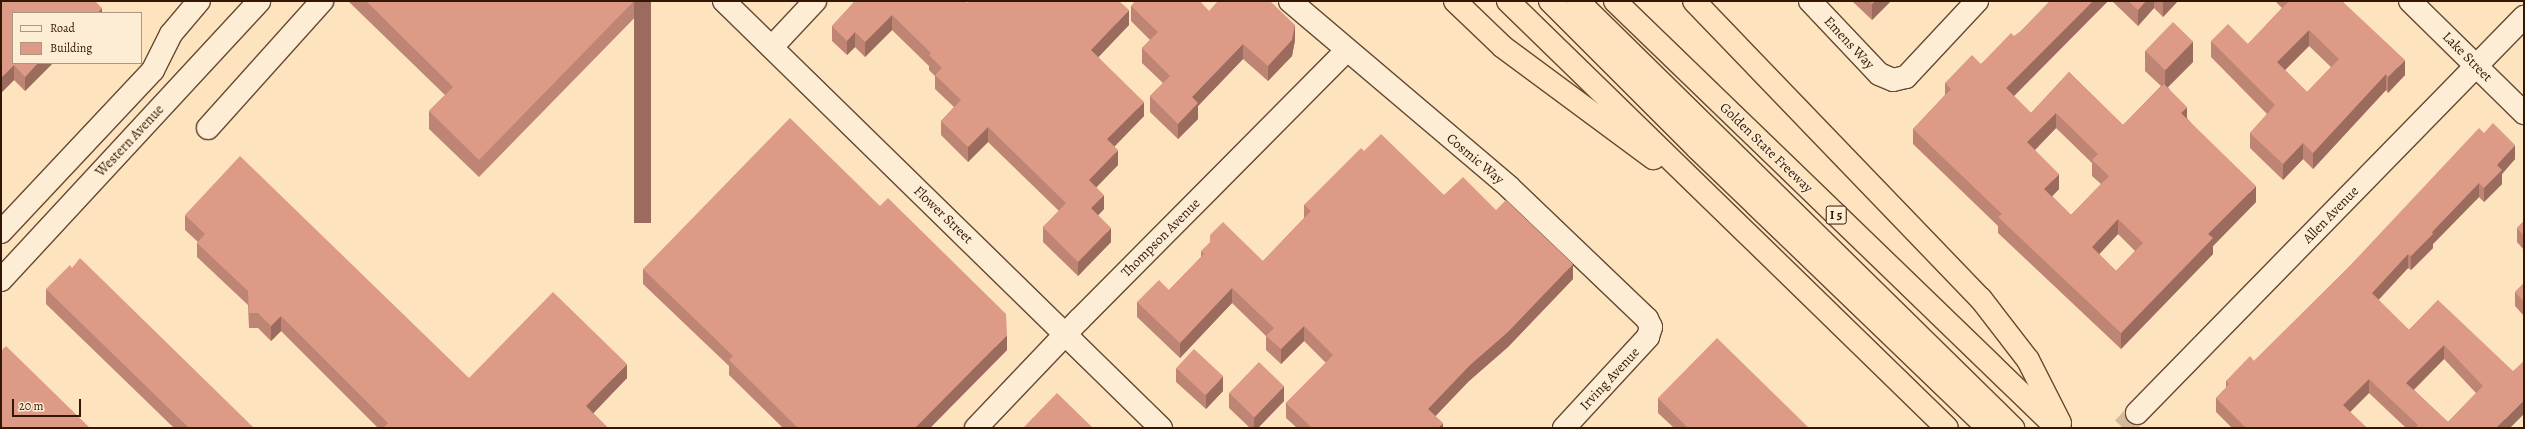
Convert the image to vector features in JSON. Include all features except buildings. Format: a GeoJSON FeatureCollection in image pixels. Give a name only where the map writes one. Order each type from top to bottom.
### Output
{"type":"FeatureCollection","features":[{"type":"Feature","properties":{"kind":"highway"},"geometry":{"type":"LineString","coordinates":[[1456,1],[1503,47],[1722,210]]}},
{"type":"Feature","properties":{"kind":"highway"},"geometry":{"type":"LineString","coordinates":[[1508,1],[1947,428]]}},
{"type":"Feature","properties":{"kind":"highway"},"geometry":{"type":"LineString","coordinates":[[1550,1],[1703,154],[1988,428]]}},
{"type":"Feature","properties":{"kind":"highway"},"geometry":{"type":"LineString","coordinates":[[1578,1],[2013,428]]}},
{"type":"Feature","properties":{"kind":"highway","name":"Golden State Freeway"},"geometry":{"type":"LineString","coordinates":[[1615,1],[2057,428]]}},
{"type":"Feature","properties":{"kind":"highway"},"geometry":{"type":"LineString","coordinates":[[1694,1],[1981,299],[2028,360],[2062,428]]}},
{"type":"Feature","properties":{"kind":"street"},"geometry":{"type":"LineString","coordinates":[[1,232],[153,70],[171,34],[199,1]]}},
{"type":"Feature","properties":{"kind":"street","name":"Western Avenue"},"geometry":{"type":"LineString","coordinates":[[1,280],[259,1]]}},
{"type":"Feature","properties":{"kind":"street"},"geometry":{"type":"LineString","coordinates":[[208,128],[322,1]]}},
{"type":"Feature","properties":{"kind":"street","name":"Flower Street"},"geometry":{"type":"LineString","coordinates":[[724,1],[1161,428]]}},
{"type":"Feature","properties":{"kind":"street"},"geometry":{"type":"LineString","coordinates":[[772,47],[815,1]]}},
{"type":"Feature","properties":{"kind":"street","name":"Cosmic Way"},"geometry":{"type":"LineString","coordinates":[[1290,1],[1508,187],[1647,319],[1651,327]]}},
{"type":"Feature","properties":{"kind":"street","name":"Emens Way"},"geometry":{"type":"LineString","coordinates":[[1810,1],[1879,74],[1893,80],[1906,77],[1977,1]]}},
{"type":"Feature","properties":{"kind":"street","name":"Lake Street"},"geometry":{"type":"LineString","coordinates":[[2410,1],[2524,113]]}},
{"type":"Feature","properties":{"kind":"street","name":"Allen Avenue"},"geometry":{"type":"LineString","coordinates":[[2137,413],[2524,17]]}},
{"type":"Feature","properties":{"kind":"street","name":"Thompson Avenue"},"geometry":{"type":"LineString","coordinates":[[976,428],[1347,50]]}},
{"type":"Feature","properties":{"kind":"street","name":"Irving Avenue"},"geometry":{"type":"LineString","coordinates":[[1564,428],[1648,337],[1651,327]]}},
{"type":"Feature","properties":{"kind":"tunnel"},"geometry":{"type":"LineString","coordinates":[[2123,428],[2137,413]]}}]}
